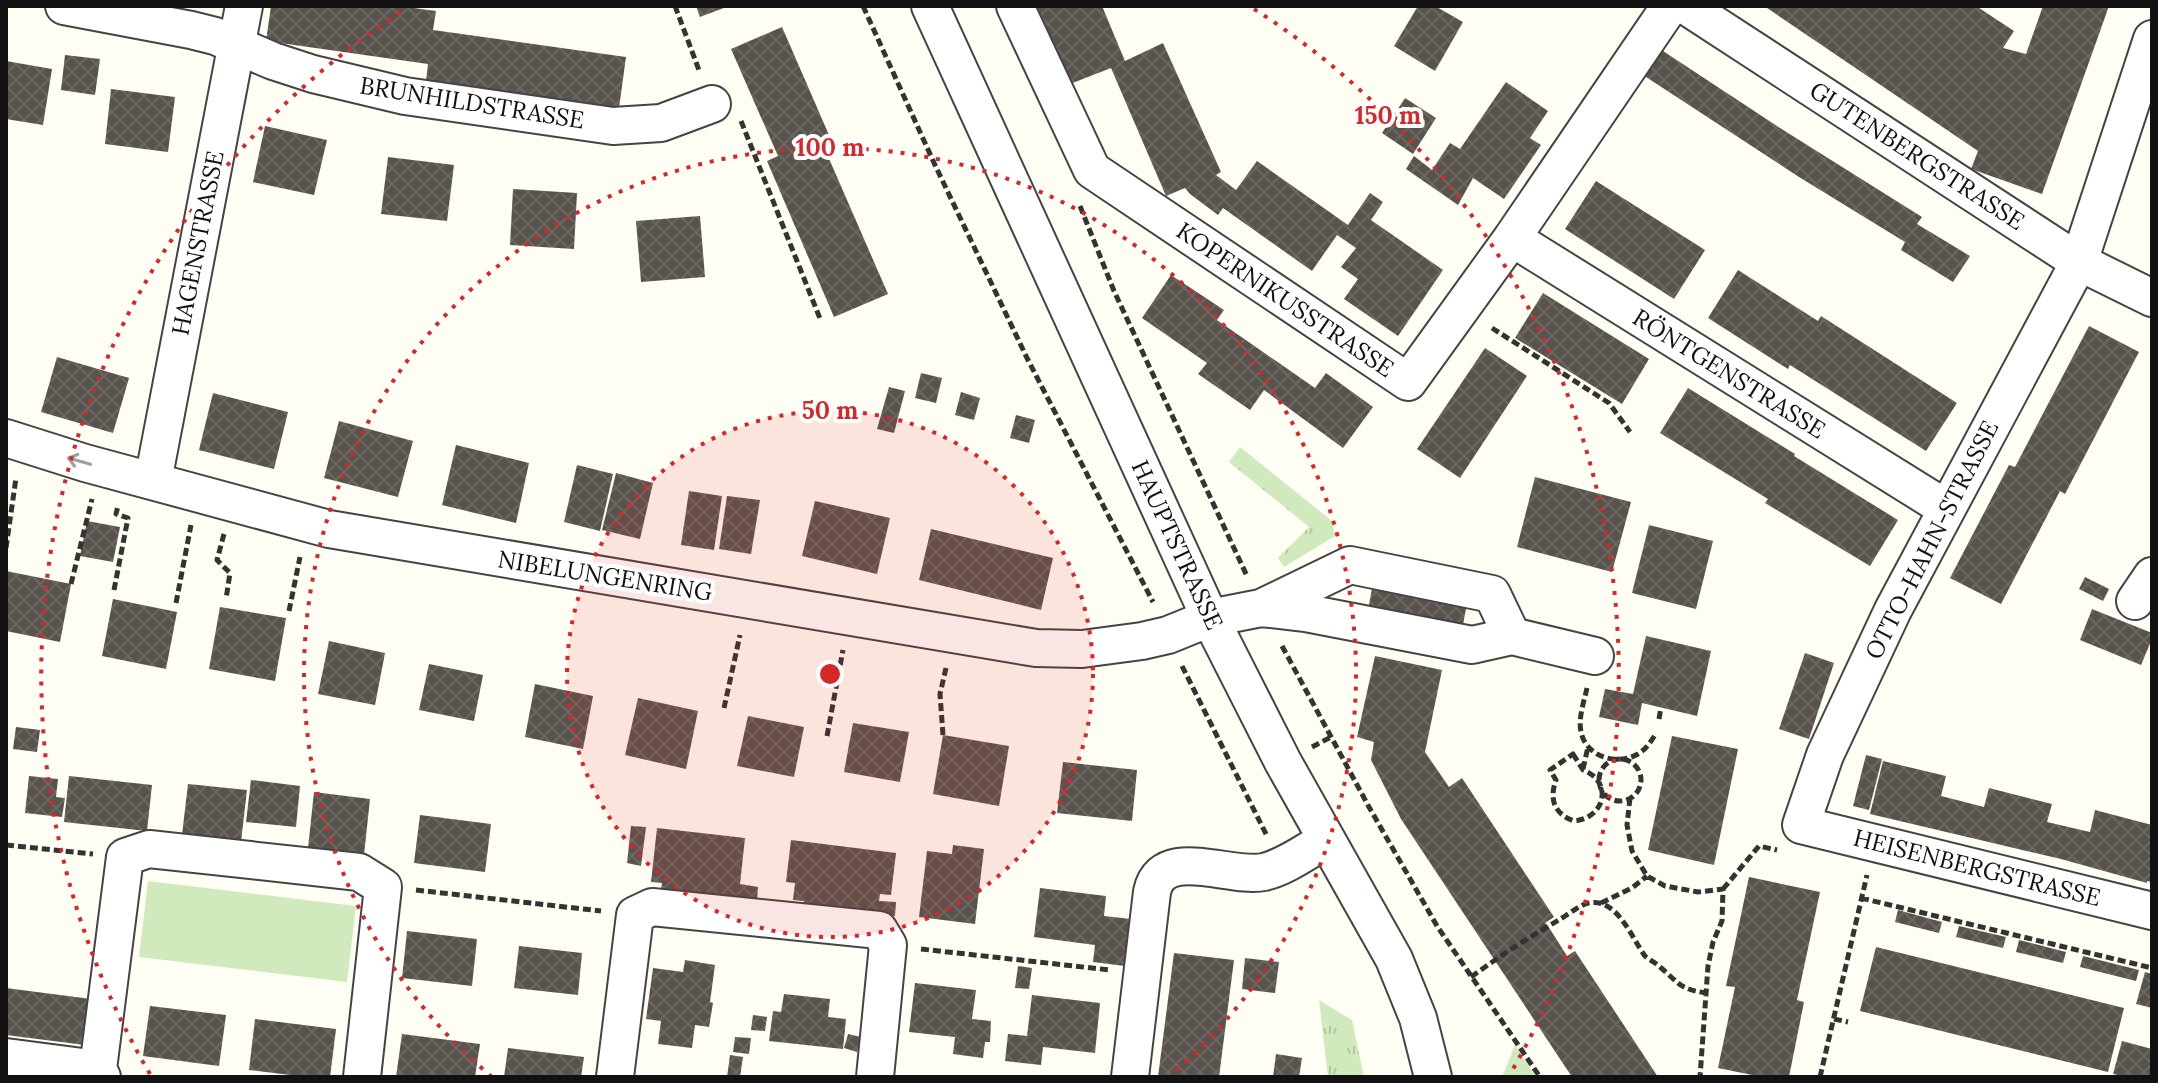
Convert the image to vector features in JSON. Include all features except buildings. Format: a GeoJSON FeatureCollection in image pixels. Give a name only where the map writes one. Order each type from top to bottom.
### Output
{"type":"FeatureCollection","features":[{"type":"Feature","properties":{"kind":"street","name":"BRUNHILDSTRASSE"},"geometry":{"type":"LineString","coordinates":[[64,6],[191,30],[313,74],[382,92],[613,126],[661,123],[712,104]]}},
{"type":"Feature","properties":{"kind":"street","name":"HAGENSTRASSE"},"geometry":{"type":"LineString","coordinates":[[127,474],[244,6]]}},
{"type":"Feature","properties":{"kind":"street","name":"HAUPTSTRASSE"},"geometry":{"type":"LineString","coordinates":[[930,6],[1210,618],[1274,744],[1394,959],[1418,1018],[1433,1077]]}},
{"type":"Feature","properties":{"kind":"street","name":"KOPERNIKUSSTRASSE"},"geometry":{"type":"LineString","coordinates":[[1015,6],[1092,170],[1408,382],[1512,238],[1670,6]]}},
{"type":"Feature","properties":{"kind":"street","name":"GUTENBERGSTRASSE"},"geometry":{"type":"LineString","coordinates":[[1686,6],[2079,262],[2152,298]]}},
{"type":"Feature","properties":{"kind":"street","name":"OTTO-HAHN-STRASSE"},"geometry":{"type":"LineString","coordinates":[[1796,840],[1825,755],[1893,610],[2079,262],[2152,39]]}},
{"type":"Feature","properties":{"kind":"street","name":"RÖNTGENSTRASSE"},"geometry":{"type":"LineString","coordinates":[[1512,238],[1947,509]]}},
{"type":"Feature","properties":{"kind":"street","name":"NIBELUNGENRING"},"geometry":{"type":"LineString","coordinates":[[14,441],[306,523],[375,537],[1036,648],[1082,649],[1168,635],[1210,618],[1261,608]]}},
{"type":"Feature","properties":{"kind":"street"},"geometry":{"type":"LineString","coordinates":[[1261,608],[1350,565],[1492,594],[1512,636]]}},
{"type":"Feature","properties":{"kind":"street"},"geometry":{"type":"LineString","coordinates":[[1261,608],[1306,613],[1472,645],[1512,636],[1595,656]]}},
{"type":"Feature","properties":{"kind":"street"},"geometry":{"type":"LineString","coordinates":[[1130,1077],[1153,884],[1158,876],[1166,869],[1178,866],[1265,872],[1326,840]]}},
{"type":"Feature","properties":{"kind":"street","name":"HEISENBERGSTRASSE"},"geometry":{"type":"LineString","coordinates":[[1796,840],[1874,843],[2152,911]]}},
{"type":"Feature","properties":{"kind":"street"},"geometry":{"type":"LineString","coordinates":[[6,1057],[100,1073],[125,857],[149,849],[359,872],[383,887],[362,1077]]}},
{"type":"Feature","properties":{"kind":"street"},"geometry":{"type":"LineString","coordinates":[[615,1077],[635,915],[652,907],[879,930],[888,945],[875,1077]]}},
{"type":"Feature","properties":{"kind":"path"},"geometry":{"type":"LineString","coordinates":[[675,6],[712,104],[738,111],[821,321]]}},
{"type":"Feature","properties":{"kind":"path"},"geometry":{"type":"LineString","coordinates":[[863,6],[1021,344],[1138,571],[1188,682],[1281,865]]}},
{"type":"Feature","properties":{"kind":"path"},"geometry":{"type":"LineString","coordinates":[[1079,202],[1114,291],[1261,608],[1437,926],[1540,1077]]}},
{"type":"Feature","properties":{"kind":"path"},"geometry":{"type":"LineString","coordinates":[[1461,308],[1609,403],[1630,432]]}},
{"type":"Feature","properties":{"kind":"path"},"geometry":{"type":"LineString","coordinates":[[6,548],[14,441]]}},
{"type":"Feature","properties":{"kind":"path"},"geometry":{"type":"LineString","coordinates":[[71,584],[127,474]]}},
{"type":"Feature","properties":{"kind":"path"},"geometry":{"type":"LineString","coordinates":[[114,590],[128,518],[116,514],[127,474]]}},
{"type":"Feature","properties":{"kind":"path"},"geometry":{"type":"LineString","coordinates":[[176,603],[197,494]]}},
{"type":"Feature","properties":{"kind":"path"},"geometry":{"type":"LineString","coordinates":[[226,599],[230,573],[217,560],[232,503]]}},
{"type":"Feature","properties":{"kind":"path"},"geometry":{"type":"LineString","coordinates":[[289,611],[306,523]]}},
{"type":"Feature","properties":{"kind":"path"},"geometry":{"type":"LineString","coordinates":[[724,708],[747,600]]}},
{"type":"Feature","properties":{"kind":"path"},"geometry":{"type":"LineString","coordinates":[[827,736],[849,617]]}},
{"type":"Feature","properties":{"kind":"path"},"geometry":{"type":"LineString","coordinates":[[943,735],[940,694],[954,634]]}},
{"type":"Feature","properties":{"kind":"path"},"geometry":{"type":"LineString","coordinates":[[1595,656],[1580,719],[1580,730],[1588,747],[1607,759],[1630,758],[1649,745],[1655,735]]}},
{"type":"Feature","properties":{"kind":"path"},"geometry":{"type":"LineString","coordinates":[[1659,719],[1661,707]]}},
{"type":"Feature","properties":{"kind":"path"},"geometry":{"type":"LineString","coordinates":[[1583,770],[1588,747]]}},
{"type":"Feature","properties":{"kind":"path"},"geometry":{"type":"LineString","coordinates":[[1618,759],[1601,770],[1599,776],[1600,787],[1602,796],[1602,803],[1591,817],[1574,821],[1559,813],[1552,799],[1556,780],[1550,770],[1573,754],[1583,770],[1597,779],[1600,787],[1605,795],[1624,801],[1639,787],[1639,773],[1631,763],[1618,759]]}},
{"type":"Feature","properties":{"kind":"path"},"geometry":{"type":"LineString","coordinates":[[1630,798],[1627,825],[1632,851],[1647,876],[1665,886],[1698,892],[1723,889]]}},
{"type":"Feature","properties":{"kind":"path"},"geometry":{"type":"LineString","coordinates":[[1700,1077],[1708,966],[1722,921],[1723,889],[1759,846],[1796,840]]}},
{"type":"Feature","properties":{"kind":"path"},"geometry":{"type":"LineString","coordinates":[[1820,1077],[1874,843]]}},
{"type":"Feature","properties":{"kind":"path"},"geometry":{"type":"LineString","coordinates":[[6,845],[125,857]]}},
{"type":"Feature","properties":{"kind":"path"},"geometry":{"type":"LineString","coordinates":[[1471,977],[1586,904],[1601,903],[1632,888],[1647,876]]}},
{"type":"Feature","properties":{"kind":"path"},"geometry":{"type":"LineString","coordinates":[[383,887],[635,915]]}},
{"type":"Feature","properties":{"kind":"path"},"geometry":{"type":"LineString","coordinates":[[1861,898],[2152,968]]}},
{"type":"Feature","properties":{"kind":"path"},"geometry":{"type":"LineString","coordinates":[[1601,903],[1617,914],[1647,958],[1677,984],[1706,993]]}},
{"type":"Feature","properties":{"kind":"path"},"geometry":{"type":"LineString","coordinates":[[888,945],[1142,974]]}},
{"type":"Feature","properties":{"kind":"path"},"geometry":{"type":"LineString","coordinates":[[1834,1019],[1848,1022]]}},
{"type":"Feature","properties":{"kind":"green space"},"geometry":{"type":"Polygon","coordinates":[[[1240,447],[1332,521],[1335,536],[1284,567],[1278,558],[1309,527],[1229,462],[1240,447]]]}},
{"type":"Feature","properties":{"kind":"green space"},"geometry":{"type":"Polygon","coordinates":[[[148,881],[356,906],[347,982],[139,957],[148,881]]]}},
{"type":"Feature","properties":{"kind":"green space"},"geometry":{"type":"Polygon","coordinates":[[[1319,1000],[1352,1020],[1364,1077],[1328,1077],[1319,1000]]]}},
{"type":"Feature","properties":{"kind":"green space"},"geometry":{"type":"Polygon","coordinates":[[[1515,1045],[1536,1077],[1502,1077],[1515,1045]]]}}]}
